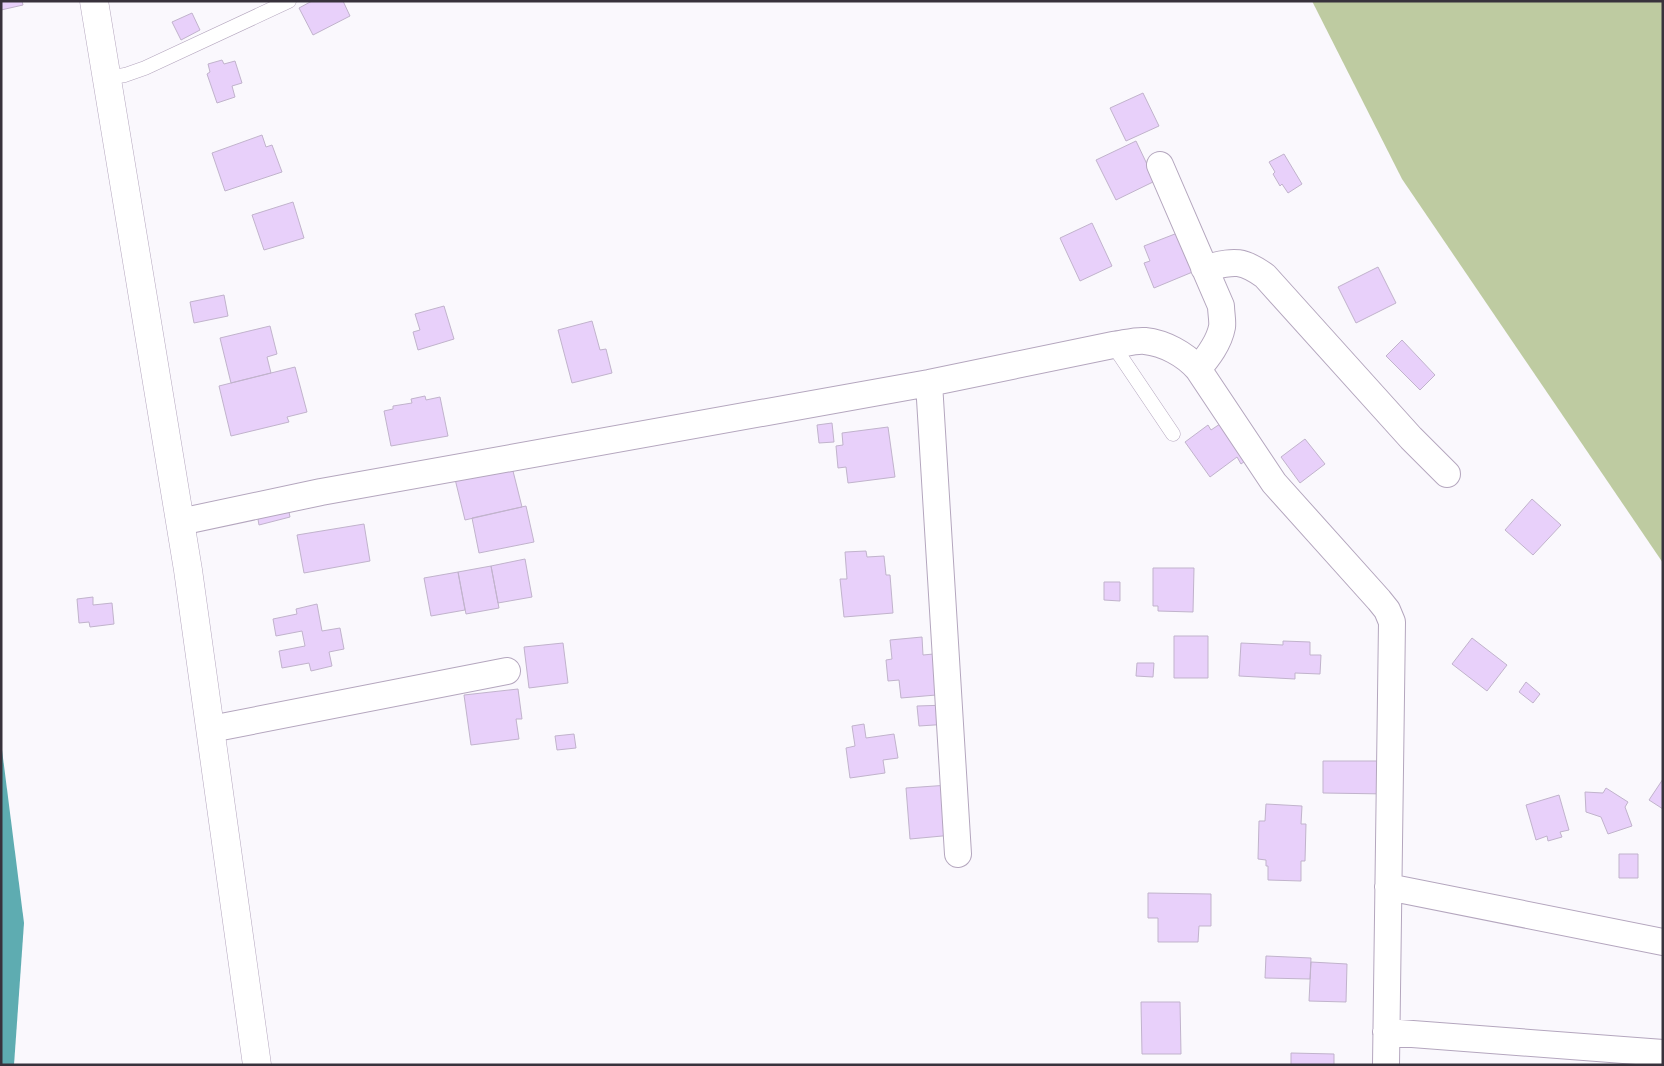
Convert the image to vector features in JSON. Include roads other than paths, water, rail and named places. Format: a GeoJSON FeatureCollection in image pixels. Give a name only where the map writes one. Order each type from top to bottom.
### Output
{"type":"FeatureCollection","features":[{"type":"Feature","properties":{"kind":"main road"},"geometry":{"type":"LineString","coordinates":[[94,1],[180,522],[211,729],[257,1065]]}},
{"type":"Feature","properties":{"kind":"street"},"geometry":{"type":"LineString","coordinates":[[1160,165],[1221,306],[1222,326],[1216,344],[1198,369]]}},
{"type":"Feature","properties":{"kind":"street"},"geometry":{"type":"LineString","coordinates":[[1204,268],[1229,262],[1241,262],[1253,267],[1265,276],[1411,438],[1447,474]]}},
{"type":"Feature","properties":{"kind":"street"},"geometry":{"type":"LineString","coordinates":[[180,522],[321,492],[929,383],[1113,345],[1144,341],[1160,344],[1177,352],[1193,363],[1274,484],[1383,605],[1392,622],[1386,1065]]}},
{"type":"Feature","properties":{"kind":"street"},"geometry":{"type":"LineString","coordinates":[[929,383],[958,854]]}},
{"type":"Feature","properties":{"kind":"street"},"geometry":{"type":"LineString","coordinates":[[211,729],[508,671]]}},
{"type":"Feature","properties":{"kind":"street"},"geometry":{"type":"LineString","coordinates":[[1388,887],[1663,942]]}},
{"type":"Feature","properties":{"kind":"street"},"geometry":{"type":"LineString","coordinates":[[1386,1032],[1663,1053]]}},
{"type":"Feature","properties":{"kind":"lane"},"geometry":{"type":"LineString","coordinates":[[106,78],[124,75],[145,68],[289,1]]}},
{"type":"Feature","properties":{"kind":"lane"},"geometry":{"type":"LineString","coordinates":[[1113,345],[1173,434]]}},
{"type":"Feature","properties":{"kind":"water"},"geometry":{"type":"Polygon","coordinates":[[[1,742],[24,923],[14,1065],[1,1065],[1,742]]]}}]}
